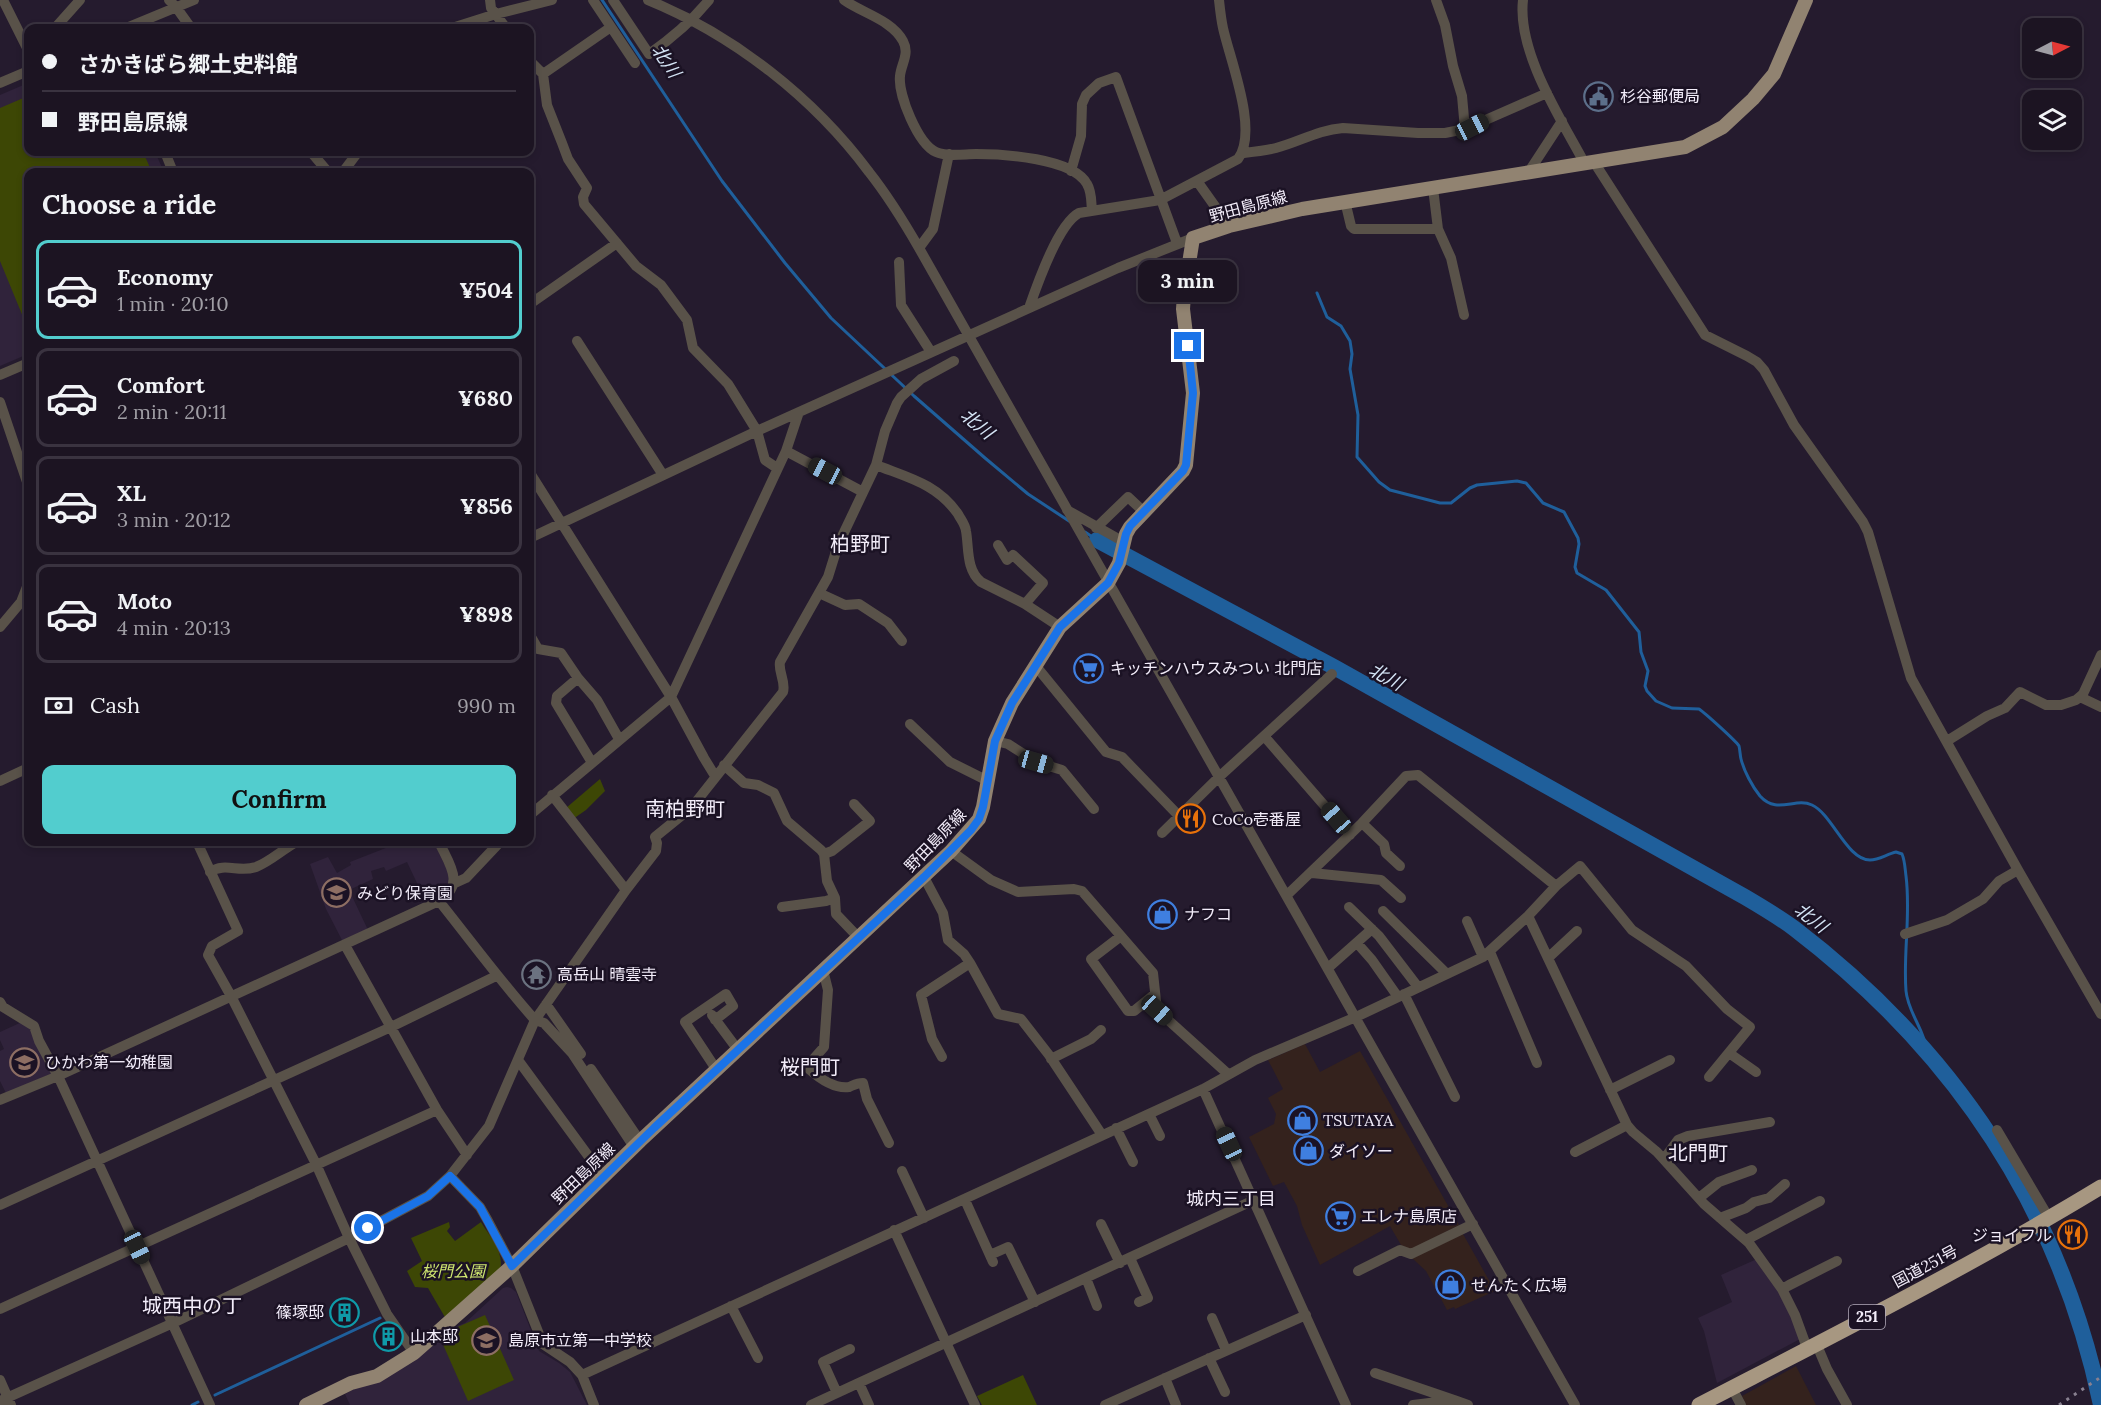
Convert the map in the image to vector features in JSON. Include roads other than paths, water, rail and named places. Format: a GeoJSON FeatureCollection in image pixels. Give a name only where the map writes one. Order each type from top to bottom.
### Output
{"type":"FeatureCollection","features":[{"type":"Feature","properties":{"kind":"highway","name":"国道251号"},"geometry":{"type":"LineString","coordinates":[[1699,1405],[2043,1222],[2101,1187]]}},
{"type":"Feature","properties":{"kind":"main road","name":"野田島原線"},"geometry":{"type":"LineString","coordinates":[[306,1405],[351,1383],[377,1377],[414,1353],[512,1266],[716,1069],[924,877],[979,819],[995,741],[1012,703],[1060,627],[1108,583],[1116,570],[1130,526],[1183,471],[1188,457],[1193,384],[1183,309],[1193,238],[1229,226],[1345,201],[1685,147],[1723,127],[1774,74],[1806,0]]}},
{"type":"Feature","properties":{"kind":"street"},"geometry":{"type":"LineString","coordinates":[[3,0],[24,42]]}},
{"type":"Feature","properties":{"kind":"street"},"geometry":{"type":"LineString","coordinates":[[59,24],[80,0]]}},
{"type":"Feature","properties":{"kind":"street"},"geometry":{"type":"LineString","coordinates":[[134,24],[172,4],[194,0]]}},
{"type":"Feature","properties":{"kind":"street"},"geometry":{"type":"LineString","coordinates":[[490,0],[490,6],[503,24]]}},
{"type":"Feature","properties":{"kind":"street"},"geometry":{"type":"LineString","coordinates":[[465,24],[552,0]]}},
{"type":"Feature","properties":{"kind":"street"},"geometry":{"type":"LineString","coordinates":[[593,0],[635,63]]}},
{"type":"Feature","properties":{"kind":"street"},"geometry":{"type":"LineString","coordinates":[[613,0],[648,54],[691,21],[709,0]]}},
{"type":"Feature","properties":{"kind":"street"},"geometry":{"type":"LineString","coordinates":[[648,0],[691,21],[755,61],[783,83],[830,126],[869,171],[893,205],[1575,1405]]}},
{"type":"Feature","properties":{"kind":"street"},"geometry":{"type":"LineString","coordinates":[[844,0],[873,15],[902,39],[906,51],[900,76],[901,84],[915,128],[927,147],[940,154],[991,154],[1029,158],[1054,164],[1071,171],[1088,184],[1092,211]]}},
{"type":"Feature","properties":{"kind":"street"},"geometry":{"type":"LineString","coordinates":[[1029,308],[1062,230],[1073,216],[1160,200],[1238,159],[1243,153],[1244,117],[1240,86],[1222,26],[1220,0]]}},
{"type":"Feature","properties":{"kind":"street"},"geometry":{"type":"LineString","coordinates":[[1436,0],[1445,25],[1462,96],[1465,129]]}},
{"type":"Feature","properties":{"kind":"street"},"geometry":{"type":"LineString","coordinates":[[1523,0],[1525,34],[1547,93],[1562,121],[1706,335],[1757,362],[1764,370],[1794,425],[1863,522],[1868,532],[1911,678],[2101,1014]]}},
{"type":"Feature","properties":{"kind":"street"},"geometry":{"type":"LineString","coordinates":[[172,4],[188,24]]}},
{"type":"Feature","properties":{"kind":"street"},"geometry":{"type":"LineString","coordinates":[[543,74],[611,27]]}},
{"type":"Feature","properties":{"kind":"street"},"geometry":{"type":"LineString","coordinates":[[534,65],[543,74],[548,105],[568,159],[587,188],[584,204],[636,266],[661,285],[687,320],[693,348],[728,384],[757,431],[765,460],[777,468]]}},
{"type":"Feature","properties":{"kind":"street"},"geometry":{"type":"LineString","coordinates":[[0,82],[24,73]]}},
{"type":"Feature","properties":{"kind":"street"},"geometry":{"type":"LineString","coordinates":[[1071,171],[1081,136],[1082,104],[1086,95],[1099,83],[1116,76],[1177,243]]}},
{"type":"Feature","properties":{"kind":"street"},"geometry":{"type":"LineString","coordinates":[[1243,153],[1275,149],[1314,133],[1331,129],[1445,133],[1465,129],[1547,93]]}},
{"type":"Feature","properties":{"kind":"street"},"geometry":{"type":"LineString","coordinates":[[1528,173],[1562,121]]}},
{"type":"Feature","properties":{"kind":"street"},"geometry":{"type":"LineString","coordinates":[[919,248],[933,229],[949,154]]}},
{"type":"Feature","properties":{"kind":"street"},"geometry":{"type":"LineString","coordinates":[[314,156],[325,168]]}},
{"type":"Feature","properties":{"kind":"street"},"geometry":{"type":"LineString","coordinates":[[1197,181],[1229,226]]}},
{"type":"Feature","properties":{"kind":"street"},"geometry":{"type":"LineString","coordinates":[[1433,188],[1438,229],[1451,258],[1464,315]]}},
{"type":"Feature","properties":{"kind":"street"},"geometry":{"type":"LineString","coordinates":[[1345,201],[1351,226],[1354,229],[1438,229]]}},
{"type":"Feature","properties":{"kind":"street"},"geometry":{"type":"LineString","coordinates":[[534,536],[931,352],[1118,268],[1193,238]]}},
{"type":"Feature","properties":{"kind":"street"},"geometry":{"type":"LineString","coordinates":[[534,301],[617,243]]}},
{"type":"Feature","properties":{"kind":"street"},"geometry":{"type":"LineString","coordinates":[[899,262],[900,305],[931,352]]}},
{"type":"Feature","properties":{"kind":"street"},"geometry":{"type":"LineString","coordinates":[[577,341],[663,475]]}},
{"type":"Feature","properties":{"kind":"street"},"geometry":{"type":"LineString","coordinates":[[0,1380],[6,1401],[349,1238],[428,1196],[450,1176],[489,1126],[535,1020],[656,851],[655,837],[692,807],[783,692],[780,662],[828,577],[838,545],[876,465],[885,431],[897,403],[918,381],[954,361]]}},
{"type":"Feature","properties":{"kind":"street"},"geometry":{"type":"LineString","coordinates":[[910,362],[918,381]]}},
{"type":"Feature","properties":{"kind":"street"},"geometry":{"type":"LineString","coordinates":[[0,375],[24,365]]}},
{"type":"Feature","properties":{"kind":"street"},"geometry":{"type":"LineString","coordinates":[[0,402],[24,473]]}},
{"type":"Feature","properties":{"kind":"street"},"geometry":{"type":"LineString","coordinates":[[534,811],[591,761],[671,697],[786,451],[800,412]]}},
{"type":"Feature","properties":{"kind":"street"},"geometry":{"type":"LineString","coordinates":[[786,451],[863,492]]}},
{"type":"Feature","properties":{"kind":"street"},"geometry":{"type":"LineString","coordinates":[[876,465],[938,492],[950,503],[964,523],[971,570],[975,578],[1024,604],[1060,627]]}},
{"type":"Feature","properties":{"kind":"street"},"geometry":{"type":"LineString","coordinates":[[534,479],[671,697],[715,776]]}},
{"type":"Feature","properties":{"kind":"street"},"geometry":{"type":"LineString","coordinates":[[1096,528],[1128,497],[1144,512]]}},
{"type":"Feature","properties":{"kind":"street"},"geometry":{"type":"LineString","coordinates":[[1067,512],[1096,528],[1107,531],[1122,548]]}},
{"type":"Feature","properties":{"kind":"street"},"geometry":{"type":"LineString","coordinates":[[998,545],[1007,560],[1012,555],[1043,583],[1024,604]]}},
{"type":"Feature","properties":{"kind":"street"},"geometry":{"type":"LineString","coordinates":[[819,593],[845,605],[859,604],[888,623],[902,641]]}},
{"type":"Feature","properties":{"kind":"street"},"geometry":{"type":"LineString","coordinates":[[0,627],[21,602],[24,594]]}},
{"type":"Feature","properties":{"kind":"street"},"geometry":{"type":"LineString","coordinates":[[534,642],[538,649],[561,653],[597,700],[619,739]]}},
{"type":"Feature","properties":{"kind":"street"},"geometry":{"type":"LineString","coordinates":[[2080,697],[2101,655]]}},
{"type":"Feature","properties":{"kind":"street"},"geometry":{"type":"LineString","coordinates":[[1035,665],[1106,752],[1122,757],[1179,816]]}},
{"type":"Feature","properties":{"kind":"street"},"geometry":{"type":"LineString","coordinates":[[1162,833],[1219,777],[1332,674]]}},
{"type":"Feature","properties":{"kind":"street"},"geometry":{"type":"LineString","coordinates":[[578,678],[557,696],[556,703],[591,761]]}},
{"type":"Feature","properties":{"kind":"street"},"geometry":{"type":"LineString","coordinates":[[1947,741],[1987,716],[2005,708],[2020,692],[2046,705],[2053,706],[2080,697],[2101,706]]}},
{"type":"Feature","properties":{"kind":"street"},"geometry":{"type":"LineString","coordinates":[[910,724],[950,762],[988,781]]}},
{"type":"Feature","properties":{"kind":"street"},"geometry":{"type":"LineString","coordinates":[[1264,736],[1350,835]]}},
{"type":"Feature","properties":{"kind":"street"},"geometry":{"type":"LineString","coordinates":[[995,741],[1008,744],[1036,762],[1062,770],[1094,808]]}},
{"type":"Feature","properties":{"kind":"street"},"geometry":{"type":"LineString","coordinates":[[724,765],[744,783],[758,785],[774,793],[787,821],[819,847],[824,854],[828,881],[835,898],[838,918],[858,937]]}},
{"type":"Feature","properties":{"kind":"street"},"geometry":{"type":"LineString","coordinates":[[0,781],[24,770]]}},
{"type":"Feature","properties":{"kind":"street"},"geometry":{"type":"LineString","coordinates":[[1287,895],[1312,873],[1406,776],[1418,775],[1556,886]]}},
{"type":"Feature","properties":{"kind":"street"},"geometry":{"type":"LineString","coordinates":[[552,795],[626,890]]}},
{"type":"Feature","properties":{"kind":"street"},"geometry":{"type":"LineString","coordinates":[[824,854],[832,851],[870,821],[854,804]]}},
{"type":"Feature","properties":{"kind":"street"},"geometry":{"type":"LineString","coordinates":[[1362,823],[1384,844],[1386,853],[1400,866]]}},
{"type":"Feature","properties":{"kind":"street"},"geometry":{"type":"LineString","coordinates":[[199,846],[237,931],[212,946],[208,955],[316,1164],[349,1238],[387,1314],[414,1353]]}},
{"type":"Feature","properties":{"kind":"street"},"geometry":{"type":"LineString","coordinates":[[210,872],[216,868],[230,866],[239,871],[257,867],[288,846]]}},
{"type":"Feature","properties":{"kind":"street"},"geometry":{"type":"LineString","coordinates":[[0,1100],[58,1076],[439,902],[453,889],[455,883],[441,846]]}},
{"type":"Feature","properties":{"kind":"street"},"geometry":{"type":"LineString","coordinates":[[455,883],[466,878],[496,846]]}},
{"type":"Feature","properties":{"kind":"street"},"geometry":{"type":"LineString","coordinates":[[951,851],[991,880],[1018,892],[1074,889],[1082,891],[1153,973],[1157,1010],[1228,1074]]}},
{"type":"Feature","properties":{"kind":"street"},"geometry":{"type":"LineString","coordinates":[[582,1376],[1203,1089],[1256,1060],[1356,1017],[1486,955],[1556,886],[1580,866],[1632,930],[1686,966],[1727,1009],[1750,1028],[1709,1077]]}},
{"type":"Feature","properties":{"kind":"street"},"geometry":{"type":"LineString","coordinates":[[1907,933],[1947,920],[1983,899],[1999,881],[2018,870]]}},
{"type":"Feature","properties":{"kind":"street"},"geometry":{"type":"LineString","coordinates":[[1312,873],[1381,880],[1401,898]]}},
{"type":"Feature","properties":{"kind":"street"},"geometry":{"type":"LineString","coordinates":[[924,877],[943,913],[948,940],[964,954],[998,1014],[1021,1019],[1052,1059],[1102,1135]]}},
{"type":"Feature","properties":{"kind":"street"},"geometry":{"type":"LineString","coordinates":[[782,907],[835,898]]}},
{"type":"Feature","properties":{"kind":"street"},"geometry":{"type":"LineString","coordinates":[[439,902],[496,976],[535,1020],[544,1023],[572,1053],[637,1144]]}},
{"type":"Feature","properties":{"kind":"street"},"geometry":{"type":"LineString","coordinates":[[1349,907],[1372,928],[1418,987]]}},
{"type":"Feature","properties":{"kind":"street"},"geometry":{"type":"LineString","coordinates":[[1383,911],[1447,974]]}},
{"type":"Feature","properties":{"kind":"street"},"geometry":{"type":"LineString","coordinates":[[1528,916],[1627,1125],[1664,1159],[1698,1198],[1746,1240],[1782,1289],[1812,1346],[1848,1405]]}},
{"type":"Feature","properties":{"kind":"street"},"geometry":{"type":"LineString","coordinates":[[1467,921],[1486,955],[1537,1063]]}},
{"type":"Feature","properties":{"kind":"street"},"geometry":{"type":"LineString","coordinates":[[1328,968],[1372,928]]}},
{"type":"Feature","properties":{"kind":"street"},"geometry":{"type":"LineString","coordinates":[[1548,958],[1577,932]]}},
{"type":"Feature","properties":{"kind":"street"},"geometry":{"type":"LineString","coordinates":[[1121,936],[1091,958],[1128,1011],[1134,1011],[1155,994]]}},
{"type":"Feature","properties":{"kind":"street"},"geometry":{"type":"LineString","coordinates":[[1357,943],[1401,996],[1455,1097]]}},
{"type":"Feature","properties":{"kind":"street"},"geometry":{"type":"LineString","coordinates":[[345,945],[437,1110],[467,1155]]}},
{"type":"Feature","properties":{"kind":"street"},"geometry":{"type":"LineString","coordinates":[[942,1057],[932,1038],[921,995],[970,963]]}},
{"type":"Feature","properties":{"kind":"street"},"geometry":{"type":"LineString","coordinates":[[823,970],[828,990],[825,1043],[823,1050],[809,1065],[809,1069],[835,1086],[846,1087],[863,1083],[867,1099],[889,1143]]}},
{"type":"Feature","properties":{"kind":"street"},"geometry":{"type":"LineString","coordinates":[[0,1205],[391,1027],[496,976]]}},
{"type":"Feature","properties":{"kind":"street"},"geometry":{"type":"LineString","coordinates":[[715,1020],[733,1006],[726,994],[685,1022],[716,1069]]}},
{"type":"Feature","properties":{"kind":"street"},"geometry":{"type":"LineString","coordinates":[[0,1002],[3,1007],[34,1026],[210,1405]]}},
{"type":"Feature","properties":{"kind":"street"},"geometry":{"type":"LineString","coordinates":[[546,1004],[637,1144]]}},
{"type":"Feature","properties":{"kind":"street"},"geometry":{"type":"LineString","coordinates":[[707,1007],[738,1050]]}},
{"type":"Feature","properties":{"kind":"street"},"geometry":{"type":"LineString","coordinates":[[1052,1059],[1090,1039],[1101,1030]]}},
{"type":"Feature","properties":{"kind":"street"},"geometry":{"type":"LineString","coordinates":[[1729,1053],[1756,1072]]}},
{"type":"Feature","properties":{"kind":"street"},"geometry":{"type":"LineString","coordinates":[[518,1060],[603,1176]]}},
{"type":"Feature","properties":{"kind":"street"},"geometry":{"type":"LineString","coordinates":[[1610,1090],[1670,1060]]}},
{"type":"Feature","properties":{"kind":"street"},"geometry":{"type":"LineString","coordinates":[[1203,1089],[1346,1405]]}},
{"type":"Feature","properties":{"kind":"street"},"geometry":{"type":"LineString","coordinates":[[0,1309],[437,1110]]}},
{"type":"Feature","properties":{"kind":"street"},"geometry":{"type":"LineString","coordinates":[[1149,1114],[1160,1136]]}},
{"type":"Feature","properties":{"kind":"street"},"geometry":{"type":"LineString","coordinates":[[1664,1159],[1678,1140],[1688,1136],[1770,1122]]}},
{"type":"Feature","properties":{"kind":"street"},"geometry":{"type":"LineString","coordinates":[[1575,1152],[1627,1125]]}},
{"type":"Feature","properties":{"kind":"street"},"geometry":{"type":"LineString","coordinates":[[1116,1128],[1132,1162]]}},
{"type":"Feature","properties":{"kind":"street"},"geometry":{"type":"LineString","coordinates":[[1997,1130],[2028,1178],[2043,1222]]}},
{"type":"Feature","properties":{"kind":"street"},"geometry":{"type":"LineString","coordinates":[[1698,1198],[1719,1182],[1752,1170]]}},
{"type":"Feature","properties":{"kind":"street"},"geometry":{"type":"LineString","coordinates":[[902,1171],[924,1218]]}},
{"type":"Feature","properties":{"kind":"street"},"geometry":{"type":"LineString","coordinates":[[450,1176],[480,1207],[512,1266],[543,1344],[570,1362],[582,1376],[594,1405]]}},
{"type":"Feature","properties":{"kind":"street"},"geometry":{"type":"LineString","coordinates":[[1720,1218],[1746,1208],[1754,1202],[1769,1198],[1785,1184]]}},
{"type":"Feature","properties":{"kind":"street"},"geometry":{"type":"LineString","coordinates":[[964,1200],[992,1259],[1008,1247],[1035,1302]]}},
{"type":"Feature","properties":{"kind":"street"},"geometry":{"type":"LineString","coordinates":[[811,1405],[825,1402],[859,1383],[1254,1200]]}},
{"type":"Feature","properties":{"kind":"street"},"geometry":{"type":"LineString","coordinates":[[1746,1240],[1820,1201]]}},
{"type":"Feature","properties":{"kind":"street"},"geometry":{"type":"LineString","coordinates":[[1101,1224],[1120,1263]]}},
{"type":"Feature","properties":{"kind":"street"},"geometry":{"type":"LineString","coordinates":[[1358,1271],[1400,1250],[1411,1254],[1473,1224]]}},
{"type":"Feature","properties":{"kind":"street"},"geometry":{"type":"LineString","coordinates":[[894,1230],[975,1405]]}},
{"type":"Feature","properties":{"kind":"street"},"geometry":{"type":"LineString","coordinates":[[1130,1258],[1149,1298]]}},
{"type":"Feature","properties":{"kind":"street"},"geometry":{"type":"LineString","coordinates":[[1086,1278],[1097,1306]]}},
{"type":"Feature","properties":{"kind":"street"},"geometry":{"type":"LineString","coordinates":[[731,1306],[758,1358]]}},
{"type":"Feature","properties":{"kind":"street"},"geometry":{"type":"LineString","coordinates":[[1105,1405],[1306,1315]]}},
{"type":"Feature","properties":{"kind":"street"},"geometry":{"type":"LineString","coordinates":[[1212,1318],[1226,1350]]}},
{"type":"Feature","properties":{"kind":"street"},"geometry":{"type":"LineString","coordinates":[[837,1394],[823,1362],[850,1349]]}},
{"type":"Feature","properties":{"kind":"street"},"geometry":{"type":"LineString","coordinates":[[1209,1358],[1225,1392]]}},
{"type":"Feature","properties":{"kind":"street"},"geometry":{"type":"LineString","coordinates":[[1375,1373],[1468,1405]]}},
{"type":"Feature","properties":{"kind":"street"},"geometry":{"type":"LineString","coordinates":[[1165,1378],[1176,1405]]}},
{"type":"Feature","properties":{"kind":"street"},"geometry":{"type":"LineString","coordinates":[[859,1383],[868,1405]]}},
{"type":"Feature","properties":{"kind":"street"},"geometry":{"type":"LineString","coordinates":[[1732,1388],[1741,1405]]}},
{"type":"Feature","properties":{"kind":"street"},"geometry":{"type":"LineString","coordinates":[[1413,1405],[1454,1400]]}},
{"type":"Feature","properties":{"kind":"waterway","name":"北川"},"geometry":{"type":"LineString","coordinates":[[602,0],[722,181],[831,318],[914,396],[985,458],[1028,494],[1069,521]]}},
{"type":"Feature","properties":{"kind":"waterway"},"geometry":{"type":"LineString","coordinates":[[1317,293],[1327,317],[1341,326],[1350,341],[1352,354],[1350,369],[1358,415],[1357,457],[1379,482],[1390,490],[1440,503],[1451,503],[1477,485],[1517,481],[1526,483],[1543,503],[1564,512],[1578,538],[1575,567],[1577,573],[1606,590],[1639,632],[1641,652],[1648,671],[1645,686],[1656,701],[1672,708],[1699,709],[1720,727],[1739,746],[1742,764],[1754,788],[1766,802],[1779,805],[1799,803],[1812,805],[1826,817],[1854,853],[1862,858],[1873,860],[1896,852],[1902,854],[1907,891],[1905,962],[1907,999],[1923,1036],[1927,1052]]}},
{"type":"Feature","properties":{"kind":"waterway","name":"北川"},"geometry":{"type":"LineString","coordinates":[[1085,532],[1097,540]]}},
{"type":"Feature","properties":{"kind":"waterway","name":"北川"},"geometry":{"type":"LineString","coordinates":[[1097,540],[1334,667],[1745,897],[1795,929],[1852,976],[1904,1027],[1950,1081],[1992,1139],[2028,1200],[2058,1265],[2083,1333],[2101,1405]]}},
{"type":"Feature","properties":{"kind":"waterway"},"geometry":{"type":"LineString","coordinates":[[215,1395],[380,1318]]}},
{"type":"Feature","properties":{"kind":"waterway"},"geometry":{"type":"LineString","coordinates":[[192,1405],[198,1402]]}},
{"type":"Feature","properties":{"kind":"railway"},"geometry":{"type":"LineString","coordinates":[[2059,1405],[2101,1377]]}},
{"type":"Feature","properties":{"kind":"place","name":"杉谷郵便局"},"geometry":{"type":"Point","coordinates":[1599,96]}},
{"type":"Feature","properties":{"kind":"place","name":"キッチンハウスみつい 北門店"},"geometry":{"type":"Point","coordinates":[1089,668]}},
{"type":"Feature","properties":{"kind":"place","name":"CoCo壱番屋"},"geometry":{"type":"Point","coordinates":[1191,819]}},
{"type":"Feature","properties":{"kind":"place","name":"みどり保育園"},"geometry":{"type":"Point","coordinates":[336,893]}},
{"type":"Feature","properties":{"kind":"place","name":"ナフコ"},"geometry":{"type":"Point","coordinates":[1163,914]}},
{"type":"Feature","properties":{"kind":"place","name":"高岳山 晴雲寺"},"geometry":{"type":"Point","coordinates":[536,974]}},
{"type":"Feature","properties":{"kind":"place","name":"ひかわ第一幼稚園"},"geometry":{"type":"Point","coordinates":[24,1062]}},
{"type":"Feature","properties":{"kind":"place","name":"TSUTAYA"},"geometry":{"type":"Point","coordinates":[1302,1120]}},
{"type":"Feature","properties":{"kind":"place","name":"ダイソー"},"geometry":{"type":"Point","coordinates":[1308,1151]}},
{"type":"Feature","properties":{"kind":"place","name":"エレナ島原店"},"geometry":{"type":"Point","coordinates":[1340,1216]}},
{"type":"Feature","properties":{"kind":"place","name":"ジョイフル"},"geometry":{"type":"Point","coordinates":[2073,1235]}},
{"type":"Feature","properties":{"kind":"place","name":"せんたく広場"},"geometry":{"type":"Point","coordinates":[1450,1285]}},
{"type":"Feature","properties":{"kind":"place","name":"篠塚邸"},"geometry":{"type":"Point","coordinates":[345,1312]}},
{"type":"Feature","properties":{"kind":"place","name":"山本邸"},"geometry":{"type":"Point","coordinates":[389,1336]}},
{"type":"Feature","properties":{"kind":"place","name":"島原市立第一中学校"},"geometry":{"type":"Point","coordinates":[487,1340]}},
{"type":"Feature","properties":{"kind":"district","name":"柏野町"},"geometry":{"type":"Point","coordinates":[860,544]}},
{"type":"Feature","properties":{"kind":"district","name":"南柏野町"},"geometry":{"type":"Point","coordinates":[685,809]}},
{"type":"Feature","properties":{"kind":"district","name":"桜門町"},"geometry":{"type":"Point","coordinates":[810,1067]}},
{"type":"Feature","properties":{"kind":"district","name":"北門町"},"geometry":{"type":"Point","coordinates":[1698,1153]}},
{"type":"Feature","properties":{"kind":"district","name":"城内三丁目"},"geometry":{"type":"Point","coordinates":[1231,1199]}},
{"type":"Feature","properties":{"kind":"district","name":"城西中の丁"},"geometry":{"type":"Point","coordinates":[192,1306]}},
{"type":"Feature","properties":{"kind":"park label","name":"桜門公園"},"geometry":{"type":"Point","coordinates":[453,1271]}}]}
